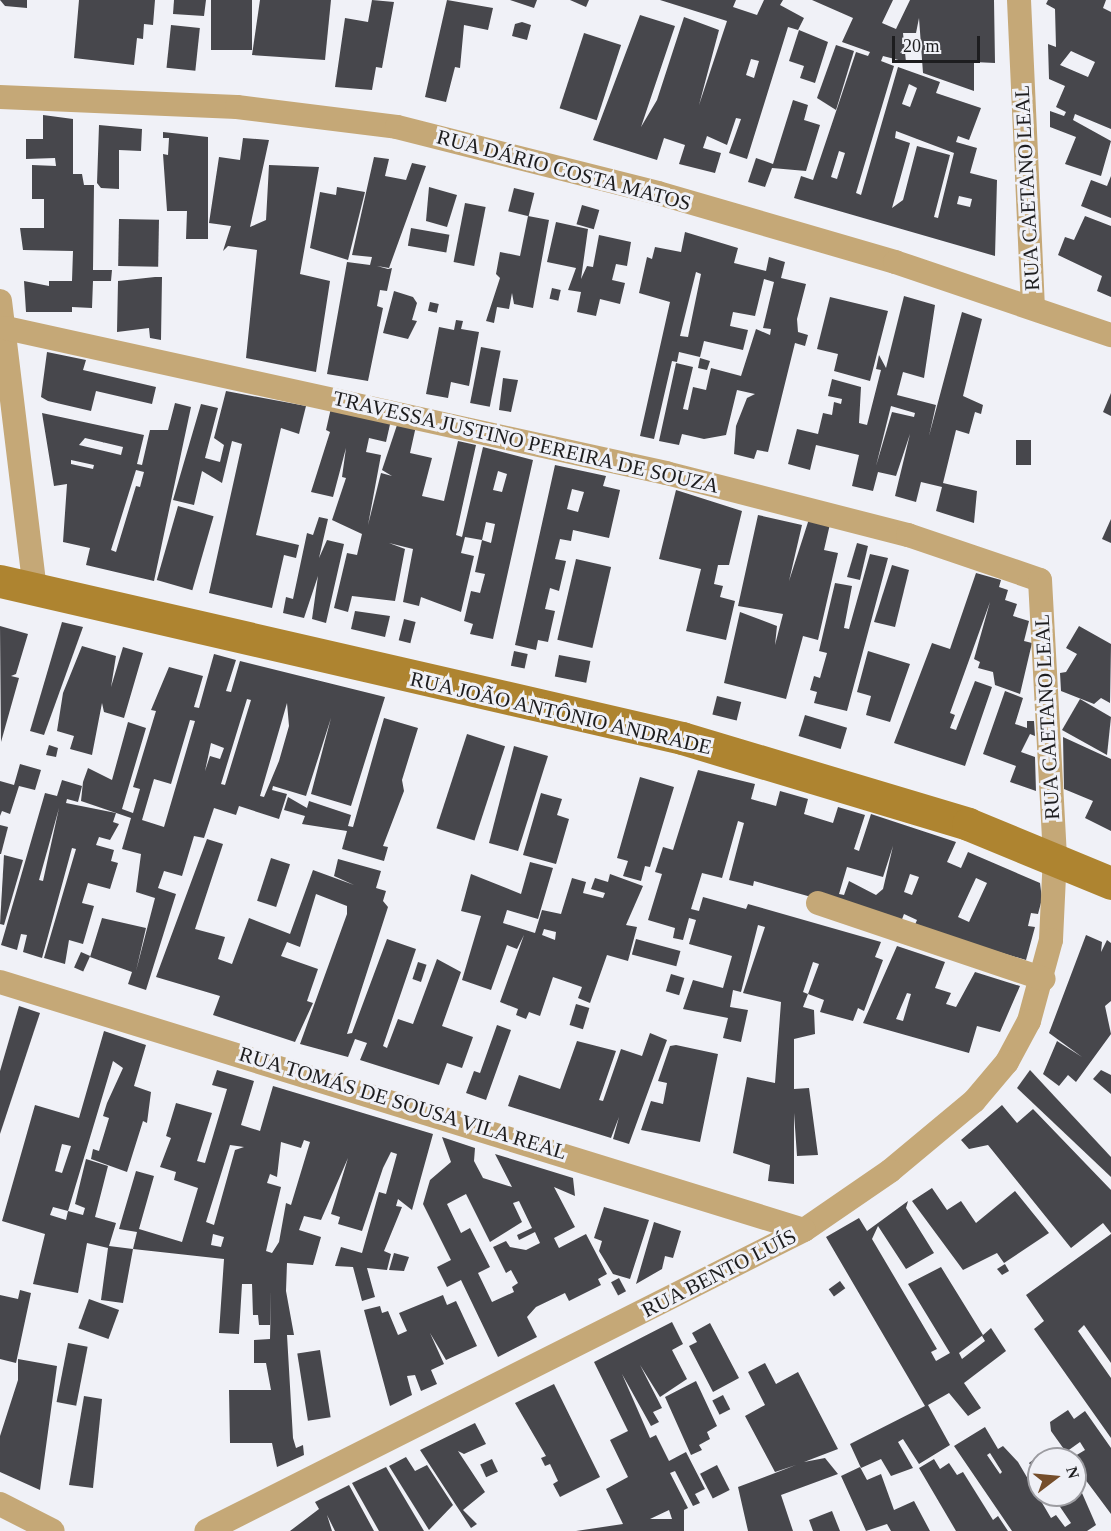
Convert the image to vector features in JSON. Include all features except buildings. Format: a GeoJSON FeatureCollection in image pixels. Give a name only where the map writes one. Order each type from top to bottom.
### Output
{"type":"FeatureCollection","features":[{"type":"Feature","properties":{"kind":"street","name":"RUA CAETANO LEAL"},"geometry":{"type":"LineString","coordinates":[[1019,0],[1033,305]]}},
{"type":"Feature","properties":{"kind":"street","name":"RUA DÁRIO COSTA MATOS"},"geometry":{"type":"LineString","coordinates":[[0,97],[237,107],[397,127],[658,193],[1033,305],[1111,335]]}},
{"type":"Feature","properties":{"kind":"street"},"geometry":{"type":"LineString","coordinates":[[0,301],[6,328],[35,589]]}},
{"type":"Feature","properties":{"kind":"street","name":"TRAVESSA JUSTINO PEREIRA DE SOUZA"},"geometry":{"type":"LineString","coordinates":[[6,328],[666,473],[908,535],[1040,579]]}},
{"type":"Feature","properties":{"kind":"street","name":"RUA CAETANO LEAL"},"geometry":{"type":"LineString","coordinates":[[1040,579],[1055,855]]}},
{"type":"Feature","properties":{"kind":"street","name":"RUA JOÃO ANTÔNIO ANDRADE"},"geometry":{"type":"LineString","coordinates":[[0,581],[682,738],[873,793],[1055,855],[1111,883]]}},
{"type":"Feature","properties":{"kind":"street","name":"RUA BENTO LUÍS"},"geometry":{"type":"LineString","coordinates":[[206,1531],[804,1230],[890,1171],[974,1101],[1007,1062],[1044,979],[1055,855]]}},
{"type":"Feature","properties":{"kind":"street"},"geometry":{"type":"LineString","coordinates":[[818,903],[1044,979]]}},
{"type":"Feature","properties":{"kind":"street","name":"RUA TOMÁS DE SOUSA VILA REAL"},"geometry":{"type":"LineString","coordinates":[[0,982],[804,1230]]}},
{"type":"Feature","properties":{"kind":"street"},"geometry":{"type":"LineString","coordinates":[[0,1504],[53,1531]]}}]}
